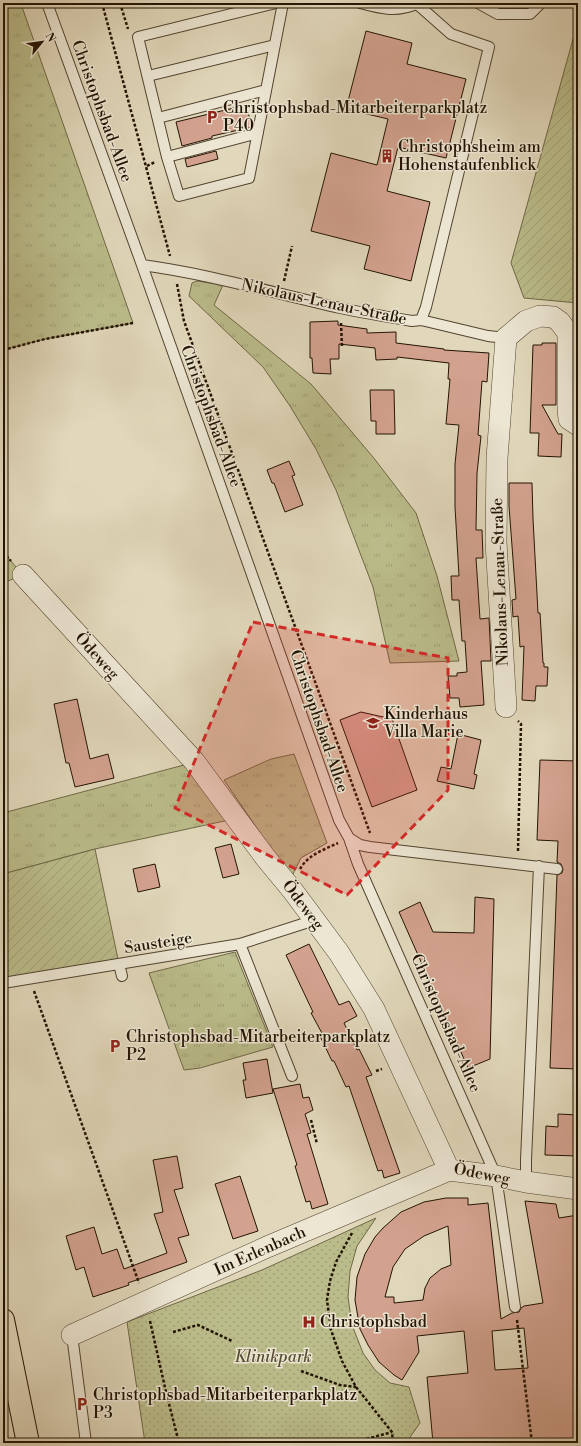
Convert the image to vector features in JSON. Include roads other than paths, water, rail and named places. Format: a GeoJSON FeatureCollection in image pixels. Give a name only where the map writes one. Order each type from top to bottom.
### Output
{"type":"FeatureCollection","features":[{"type":"Feature","properties":{"kind":"highway"},"geometry":{"type":"LineString","coordinates":[[3,1320],[28,1443]]}},
{"type":"Feature","properties":{"kind":"street"},"geometry":{"type":"LineString","coordinates":[[506,338],[526,321],[540,316],[553,317],[560,322],[568,333],[569,419],[578,425]]}},
{"type":"Feature","properties":{"kind":"street","name":"Nikolaus-Lenau-Straße"},"geometry":{"type":"LineString","coordinates":[[506,338],[497,458],[496,542],[506,707]]}},
{"type":"Feature","properties":{"kind":"street","name":"Ödeweg"},"geometry":{"type":"LineString","coordinates":[[23,575],[194,761],[265,857],[316,920],[349,967],[374,1009],[449,1170],[496,1176],[578,1190]]}},
{"type":"Feature","properties":{"kind":"street","name":"Im Erlenbach"},"geometry":{"type":"LineString","coordinates":[[72,1335],[267,1248],[449,1170]]}},
{"type":"Feature","properties":{"kind":"lane","name":"Christophsbad-Allee"},"geometry":{"type":"LineString","coordinates":[[47,3],[142,265],[337,816],[496,1176],[515,1307]]}},
{"type":"Feature","properties":{"kind":"lane"},"geometry":{"type":"LineString","coordinates":[[276,3],[138,36],[167,157],[179,196],[249,178],[283,3]]}},
{"type":"Feature","properties":{"kind":"lane"},"geometry":{"type":"LineString","coordinates":[[360,3],[385,10],[398,10],[418,4],[451,34],[489,47],[426,307],[421,320]]}},
{"type":"Feature","properties":{"kind":"lane"},"geometry":{"type":"LineString","coordinates":[[478,3],[498,14],[530,14],[541,3]]}},
{"type":"Feature","properties":{"kind":"lane"},"geometry":{"type":"LineString","coordinates":[[148,76],[275,45]]}},
{"type":"Feature","properties":{"kind":"lane"},"geometry":{"type":"LineString","coordinates":[[158,118],[266,90]]}},
{"type":"Feature","properties":{"kind":"lane"},"geometry":{"type":"LineString","coordinates":[[167,157],[258,133]]}},
{"type":"Feature","properties":{"kind":"lane","name":"Nikolaus-Lenau-Straße"},"geometry":{"type":"LineString","coordinates":[[142,265],[173,270],[341,308],[412,321],[421,320],[488,336],[506,338]]}},
{"type":"Feature","properties":{"kind":"lane"},"geometry":{"type":"LineString","coordinates":[[348,838],[360,845],[370,847],[557,868]]}},
{"type":"Feature","properties":{"kind":"lane"},"geometry":{"type":"LineString","coordinates":[[526,1182],[539,866]]}},
{"type":"Feature","properties":{"kind":"lane","name":"Sausteige"},"geometry":{"type":"LineString","coordinates":[[3,983],[240,944],[316,920]]}},
{"type":"Feature","properties":{"kind":"lane"},"geometry":{"type":"LineString","coordinates":[[240,944],[292,1076]]}},
{"type":"Feature","properties":{"kind":"lane"},"geometry":{"type":"LineString","coordinates":[[119,964],[122,976]]}},
{"type":"Feature","properties":{"kind":"lane"},"geometry":{"type":"LineString","coordinates":[[72,1335],[86,1443]]}},
{"type":"Feature","properties":{"kind":"place","name":"Christophsbad-Mitarbeiterparkplatz P40"},"geometry":{"type":"Point","coordinates":[212,117]}},
{"type":"Feature","properties":{"kind":"place","name":"Christophsheim am Hohenstaufenblick"},"geometry":{"type":"Point","coordinates":[387,156]}},
{"type":"Feature","properties":{"kind":"place","name":"Kinderhaus Villa Marie"},"geometry":{"type":"Point","coordinates":[373,723]}},
{"type":"Feature","properties":{"kind":"place","name":"Christophsbad-Mitarbeiterparkplatz P2"},"geometry":{"type":"Point","coordinates":[115,1046]}},
{"type":"Feature","properties":{"kind":"place","name":"Christophsbad"},"geometry":{"type":"Point","coordinates":[309,1322]}},
{"type":"Feature","properties":{"kind":"place","name":"Christophsbad-Mitarbeiterparkplatz P3"},"geometry":{"type":"Point","coordinates":[82,1404]}},
{"type":"Feature","properties":{"kind":"park label","name":"Klinikpark"},"geometry":{"type":"Point","coordinates":[273,1357]}}]}
